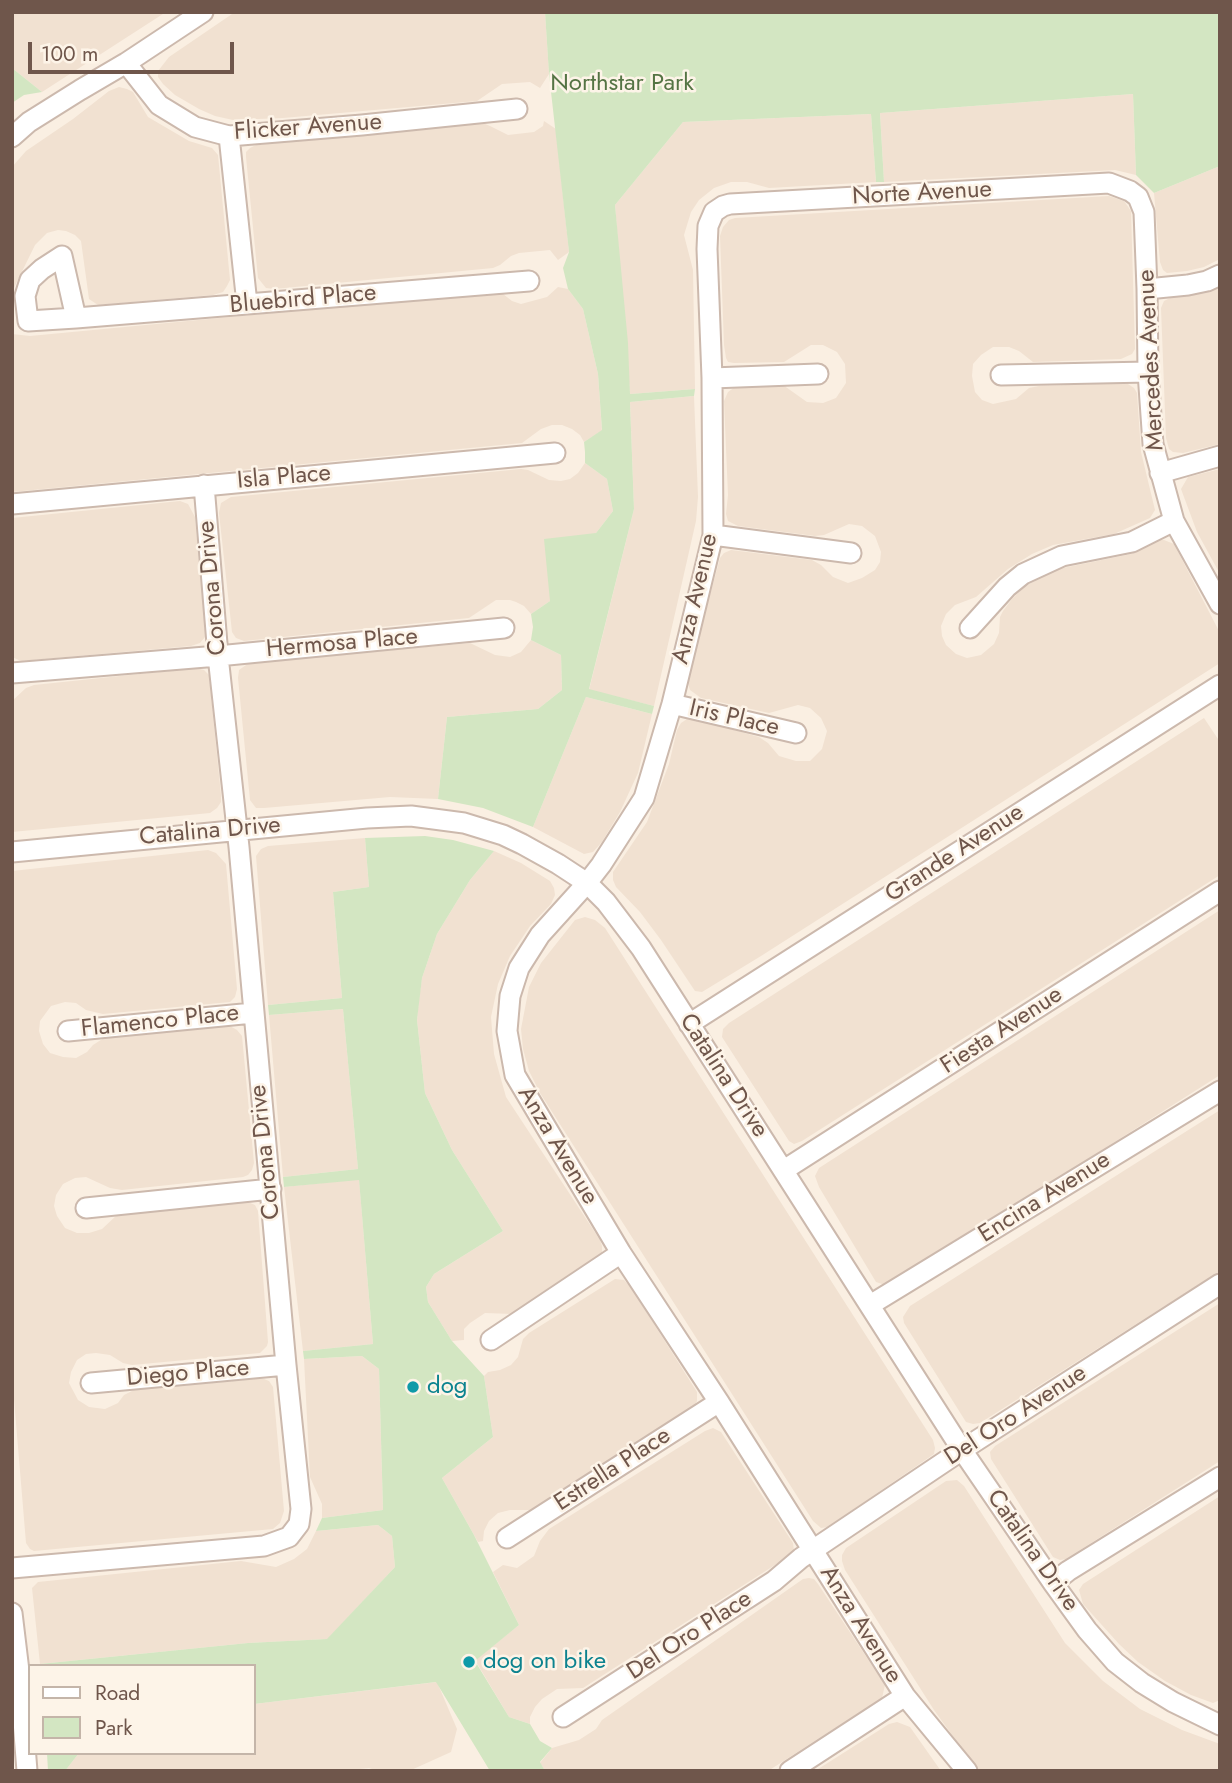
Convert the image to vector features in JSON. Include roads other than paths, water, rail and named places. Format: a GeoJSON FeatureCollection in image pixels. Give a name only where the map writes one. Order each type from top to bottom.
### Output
{"type":"FeatureCollection","features":[{"type":"Feature","properties":{"kind":"street"},"geometry":{"type":"LineString","coordinates":[[12,137],[29,122],[203,12]]}},
{"type":"Feature","properties":{"kind":"street","name":"Flicker Avenue"},"geometry":{"type":"LineString","coordinates":[[126,63],[159,105],[195,127],[229,136],[517,108]]}},
{"type":"Feature","properties":{"kind":"street"},"geometry":{"type":"LineString","coordinates":[[229,136],[247,304]]}},
{"type":"Feature","properties":{"kind":"street","name":"Norte Avenue"},"geometry":{"type":"LineString","coordinates":[[714,212],[730,204],[1109,183],[1130,191]]}},
{"type":"Feature","properties":{"kind":"street","name":"Mercedes Avenue"},"geometry":{"type":"LineString","coordinates":[[1130,191],[1138,197],[1143,212],[1153,444],[1174,521],[1220,604]]}},
{"type":"Feature","properties":{"kind":"street","name":"Anza Avenue"},"geometry":{"type":"LineString","coordinates":[[714,212],[708,226],[707,250],[712,378],[713,535],[672,704],[644,798],[587,883],[540,935],[519,968],[510,996],[507,1031],[514,1075],[621,1253],[905,1696],[967,1771]]}},
{"type":"Feature","properties":{"kind":"street"},"geometry":{"type":"LineString","coordinates":[[1147,289],[1188,285],[1208,281],[1220,275]]}},
{"type":"Feature","properties":{"kind":"street","name":"Bluebird Place"},"geometry":{"type":"LineString","coordinates":[[76,318],[529,281]]}},
{"type":"Feature","properties":{"kind":"street"},"geometry":{"type":"LineString","coordinates":[[1001,375],[1148,372]]}},
{"type":"Feature","properties":{"kind":"street"},"geometry":{"type":"LineString","coordinates":[[712,378],[818,374]]}},
{"type":"Feature","properties":{"kind":"street","name":"Isla Place"},"geometry":{"type":"LineString","coordinates":[[12,504],[555,453]]}},
{"type":"Feature","properties":{"kind":"street"},"geometry":{"type":"LineString","coordinates":[[1160,473],[1220,456]]}},
{"type":"Feature","properties":{"kind":"street","name":"Corona Drive"},"geometry":{"type":"LineString","coordinates":[[12,1568],[264,1546],[289,1537],[299,1524],[301,1509],[218,656],[204,485]]}},
{"type":"Feature","properties":{"kind":"street"},"geometry":{"type":"LineString","coordinates":[[970,628],[1023,573],[1062,556],[1132,542],[1174,521]]}},
{"type":"Feature","properties":{"kind":"street"},"geometry":{"type":"LineString","coordinates":[[713,535],[851,553]]}},
{"type":"Feature","properties":{"kind":"street","name":"Hermosa Place"},"geometry":{"type":"LineString","coordinates":[[12,673],[504,628]]}},
{"type":"Feature","properties":{"kind":"street","name":"Grande Avenue"},"geometry":{"type":"LineString","coordinates":[[689,1024],[1220,685]]}},
{"type":"Feature","properties":{"kind":"street","name":"Iris Place"},"geometry":{"type":"LineString","coordinates":[[672,704],[796,733]]}},
{"type":"Feature","properties":{"kind":"street","name":"Catalina Drive"},"geometry":{"type":"LineString","coordinates":[[12,852],[411,816],[444,819],[481,828],[522,844],[587,883],[624,924],[962,1450],[1087,1630],[1115,1662],[1142,1683],[1220,1725]]}},
{"type":"Feature","properties":{"kind":"street","name":"Fiesta Avenue"},"geometry":{"type":"LineString","coordinates":[[784,1170],[1220,891]]}},
{"type":"Feature","properties":{"kind":"street","name":"Flamenco Place"},"geometry":{"type":"LineString","coordinates":[[68,1031],[253,1013]]}},
{"type":"Feature","properties":{"kind":"street","name":"Encina Avenue"},"geometry":{"type":"LineString","coordinates":[[870,1305],[1220,1091]]}},
{"type":"Feature","properties":{"kind":"street"},"geometry":{"type":"LineString","coordinates":[[86,1208],[271,1189]]}},
{"type":"Feature","properties":{"kind":"street"},"geometry":{"type":"LineString","coordinates":[[491,1340],[621,1253]]}},
{"type":"Feature","properties":{"kind":"street","name":"Del Oro Avenue"},"geometry":{"type":"LineString","coordinates":[[813,1550],[962,1450],[1220,1284]]}},
{"type":"Feature","properties":{"kind":"street","name":"Diego Place"},"geometry":{"type":"LineString","coordinates":[[91,1383],[286,1365]]}},
{"type":"Feature","properties":{"kind":"street","name":"Estrella Place"},"geometry":{"type":"LineString","coordinates":[[507,1538],[719,1402]]}},
{"type":"Feature","properties":{"kind":"street"},"geometry":{"type":"LineString","coordinates":[[1053,1583],[1220,1477]]}},
{"type":"Feature","properties":{"kind":"street","name":"Del Oro Place"},"geometry":{"type":"LineString","coordinates":[[563,1717],[774,1581],[813,1550]]}},
{"type":"Feature","properties":{"kind":"street"},"geometry":{"type":"LineString","coordinates":[[12,1613],[27,1771]]}},
{"type":"Feature","properties":{"kind":"street"},"geometry":{"type":"LineString","coordinates":[[790,1771],[905,1696]]}},
{"type":"Feature","properties":{"kind":"place","name":"dog"},"geometry":{"type":"Point","coordinates":[413,1387]}},
{"type":"Feature","properties":{"kind":"place","name":"dog on bike"},"geometry":{"type":"Point","coordinates":[469,1662]}},
{"type":"Feature","properties":{"kind":"park label","name":"Northstar Park"},"geometry":{"type":"Point","coordinates":[622,84]}}]}
